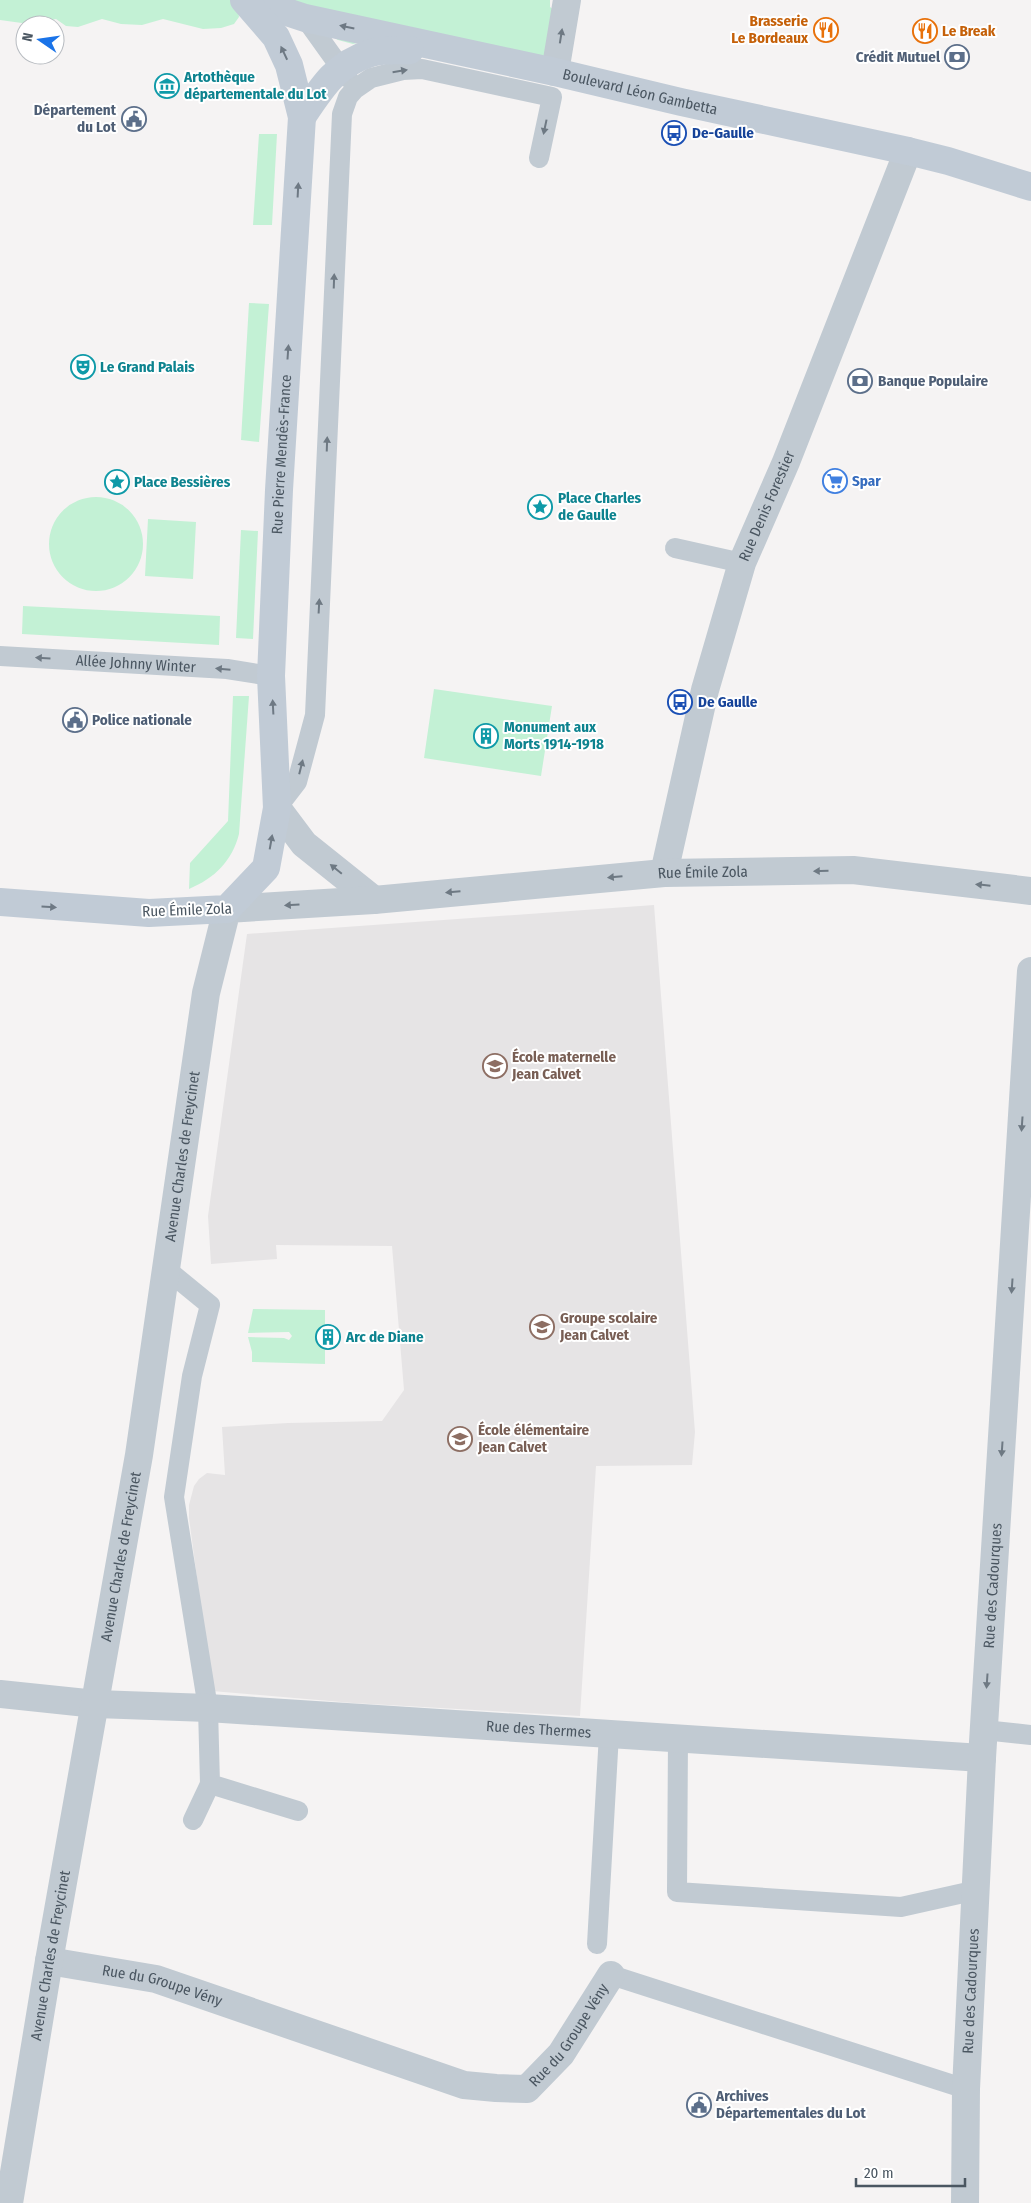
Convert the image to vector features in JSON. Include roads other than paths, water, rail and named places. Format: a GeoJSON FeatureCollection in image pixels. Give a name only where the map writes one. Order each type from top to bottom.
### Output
{"type":"FeatureCollection","features":[{"type":"Feature","properties":{"kind":"main road","name":"Rue Pierre Mendès-France"},"geometry":{"type":"LineString","coordinates":[[226,909],[266,868],[277,808],[271,676],[279,490],[302,117],[289,65],[276,37],[244,0]]}},
{"type":"Feature","properties":{"kind":"main road","name":"Boulevard Léon Gambetta"},"geometry":{"type":"LineString","coordinates":[[250,0],[305,18],[908,151],[948,161],[1031,187]]}},
{"type":"Feature","properties":{"kind":"main road"},"geometry":{"type":"LineString","coordinates":[[302,117],[325,82],[348,78],[372,52],[446,48]]}},
{"type":"Feature","properties":{"kind":"main road","name":"Rue Émile Zola"},"geometry":{"type":"LineString","coordinates":[[0,902],[149,912],[226,909]]}},
{"type":"Feature","properties":{"kind":"street"},"geometry":{"type":"LineString","coordinates":[[555,72],[568,0]]}},
{"type":"Feature","properties":{"kind":"street","name":"Rue Denis Forestier"},"geometry":{"type":"LineString","coordinates":[[664,873],[671,832],[705,690],[742,563],[786,462],[908,151]]}},
{"type":"Feature","properties":{"kind":"street"},"geometry":{"type":"LineString","coordinates":[[277,808],[304,844],[374,900]]}},
{"type":"Feature","properties":{"kind":"street","name":"Rue Émile Zola"},"geometry":{"type":"LineString","coordinates":[[226,909],[374,900],[664,873],[853,870],[1031,890]]}},
{"type":"Feature","properties":{"kind":"street","name":"Avenue Charles de Freycinet"},"geometry":{"type":"LineString","coordinates":[[9,2203],[49,1961],[139,1455],[206,992],[226,909]]}},
{"type":"Feature","properties":{"kind":"street","name":"Rue des Cadourques"},"geometry":{"type":"LineString","coordinates":[[965,2203],[966,2089],[982,1758],[1031,971]]}},
{"type":"Feature","properties":{"kind":"street","name":"Rue des Thermes"},"geometry":{"type":"LineString","coordinates":[[0,1694],[96,1704],[208,1708],[982,1758]]}},
{"type":"Feature","properties":{"kind":"street","name":"Rue du Groupe Vény"},"geometry":{"type":"LineString","coordinates":[[49,1961],[156,1980],[464,2085],[496,2088],[527,2088],[534,2082],[561,2054],[611,1975]]}},
{"type":"Feature","properties":{"kind":"lane"},"geometry":{"type":"LineString","coordinates":[[277,808],[297,782],[315,715],[341,134],[348,78],[305,18]]}},
{"type":"Feature","properties":{"kind":"lane"},"geometry":{"type":"LineString","coordinates":[[348,78],[371,78],[385,73],[422,69],[552,97],[539,158]]}},
{"type":"Feature","properties":{"kind":"lane"},"geometry":{"type":"LineString","coordinates":[[675,548],[742,563]]}},
{"type":"Feature","properties":{"kind":"lane","name":"Allée Johnny Winter"},"geometry":{"type":"LineString","coordinates":[[0,656],[227,669],[271,676]]}},
{"type":"Feature","properties":{"kind":"lane"},"geometry":{"type":"LineString","coordinates":[[166,1269],[210,1305],[192,1376],[174,1497],[208,1708],[210,1784],[194,1820]]}},
{"type":"Feature","properties":{"kind":"lane"},"geometry":{"type":"LineString","coordinates":[[984,1730],[1031,1734]]}},
{"type":"Feature","properties":{"kind":"lane"},"geometry":{"type":"LineString","coordinates":[[597,1944],[610,1734]]}},
{"type":"Feature","properties":{"kind":"lane"},"geometry":{"type":"LineString","coordinates":[[678,1738],[677,1892],[901,1906],[977,1890]]}},
{"type":"Feature","properties":{"kind":"lane"},"geometry":{"type":"LineString","coordinates":[[210,1784],[298,1811]]}},
{"type":"Feature","properties":{"kind":"lane","name":"Rue du Groupe Vény"},"geometry":{"type":"LineString","coordinates":[[611,1975],[966,2089]]}},
{"type":"Feature","properties":{"kind":"place","name":"Brasserie Le Bordeaux"},"geometry":{"type":"Point","coordinates":[826,30]}},
{"type":"Feature","properties":{"kind":"place","name":"Le Break"},"geometry":{"type":"Point","coordinates":[925,31]}},
{"type":"Feature","properties":{"kind":"place","name":"Crédit Mutuel"},"geometry":{"type":"Point","coordinates":[957,57]}},
{"type":"Feature","properties":{"kind":"place","name":"Artothèque départementale du Lot"},"geometry":{"type":"Point","coordinates":[167,86]}},
{"type":"Feature","properties":{"kind":"place","name":"Département du Lot"},"geometry":{"type":"Point","coordinates":[134,119]}},
{"type":"Feature","properties":{"kind":"place","name":"De-Gaulle"},"geometry":{"type":"Point","coordinates":[674,133]}},
{"type":"Feature","properties":{"kind":"place","name":"Le Grand Palais"},"geometry":{"type":"Point","coordinates":[83,367]}},
{"type":"Feature","properties":{"kind":"place","name":"Banque Populaire"},"geometry":{"type":"Point","coordinates":[860,381]}},
{"type":"Feature","properties":{"kind":"place","name":"Spar"},"geometry":{"type":"Point","coordinates":[835,481]}},
{"type":"Feature","properties":{"kind":"place","name":"Place Bessières"},"geometry":{"type":"Point","coordinates":[117,482]}},
{"type":"Feature","properties":{"kind":"place","name":"Place Charles de Gaulle"},"geometry":{"type":"Point","coordinates":[540,507]}},
{"type":"Feature","properties":{"kind":"place","name":"De Gaulle"},"geometry":{"type":"Point","coordinates":[680,702]}},
{"type":"Feature","properties":{"kind":"place","name":"Police nationale"},"geometry":{"type":"Point","coordinates":[75,720]}},
{"type":"Feature","properties":{"kind":"place","name":"Monument aux Morts 1914-1918"},"geometry":{"type":"Point","coordinates":[486,736]}},
{"type":"Feature","properties":{"kind":"place","name":"École maternelle Jean Calvet"},"geometry":{"type":"Point","coordinates":[495,1066]}},
{"type":"Feature","properties":{"kind":"place","name":"Groupe scolaire Jean Calvet"},"geometry":{"type":"Point","coordinates":[542,1327]}},
{"type":"Feature","properties":{"kind":"place","name":"Arc de Diane"},"geometry":{"type":"Point","coordinates":[328,1337]}},
{"type":"Feature","properties":{"kind":"place","name":"École élémentaire Jean Calvet"},"geometry":{"type":"Point","coordinates":[460,1439]}},
{"type":"Feature","properties":{"kind":"place","name":"Archives Départementales du Lot"},"geometry":{"type":"Point","coordinates":[699,2105]}}]}
